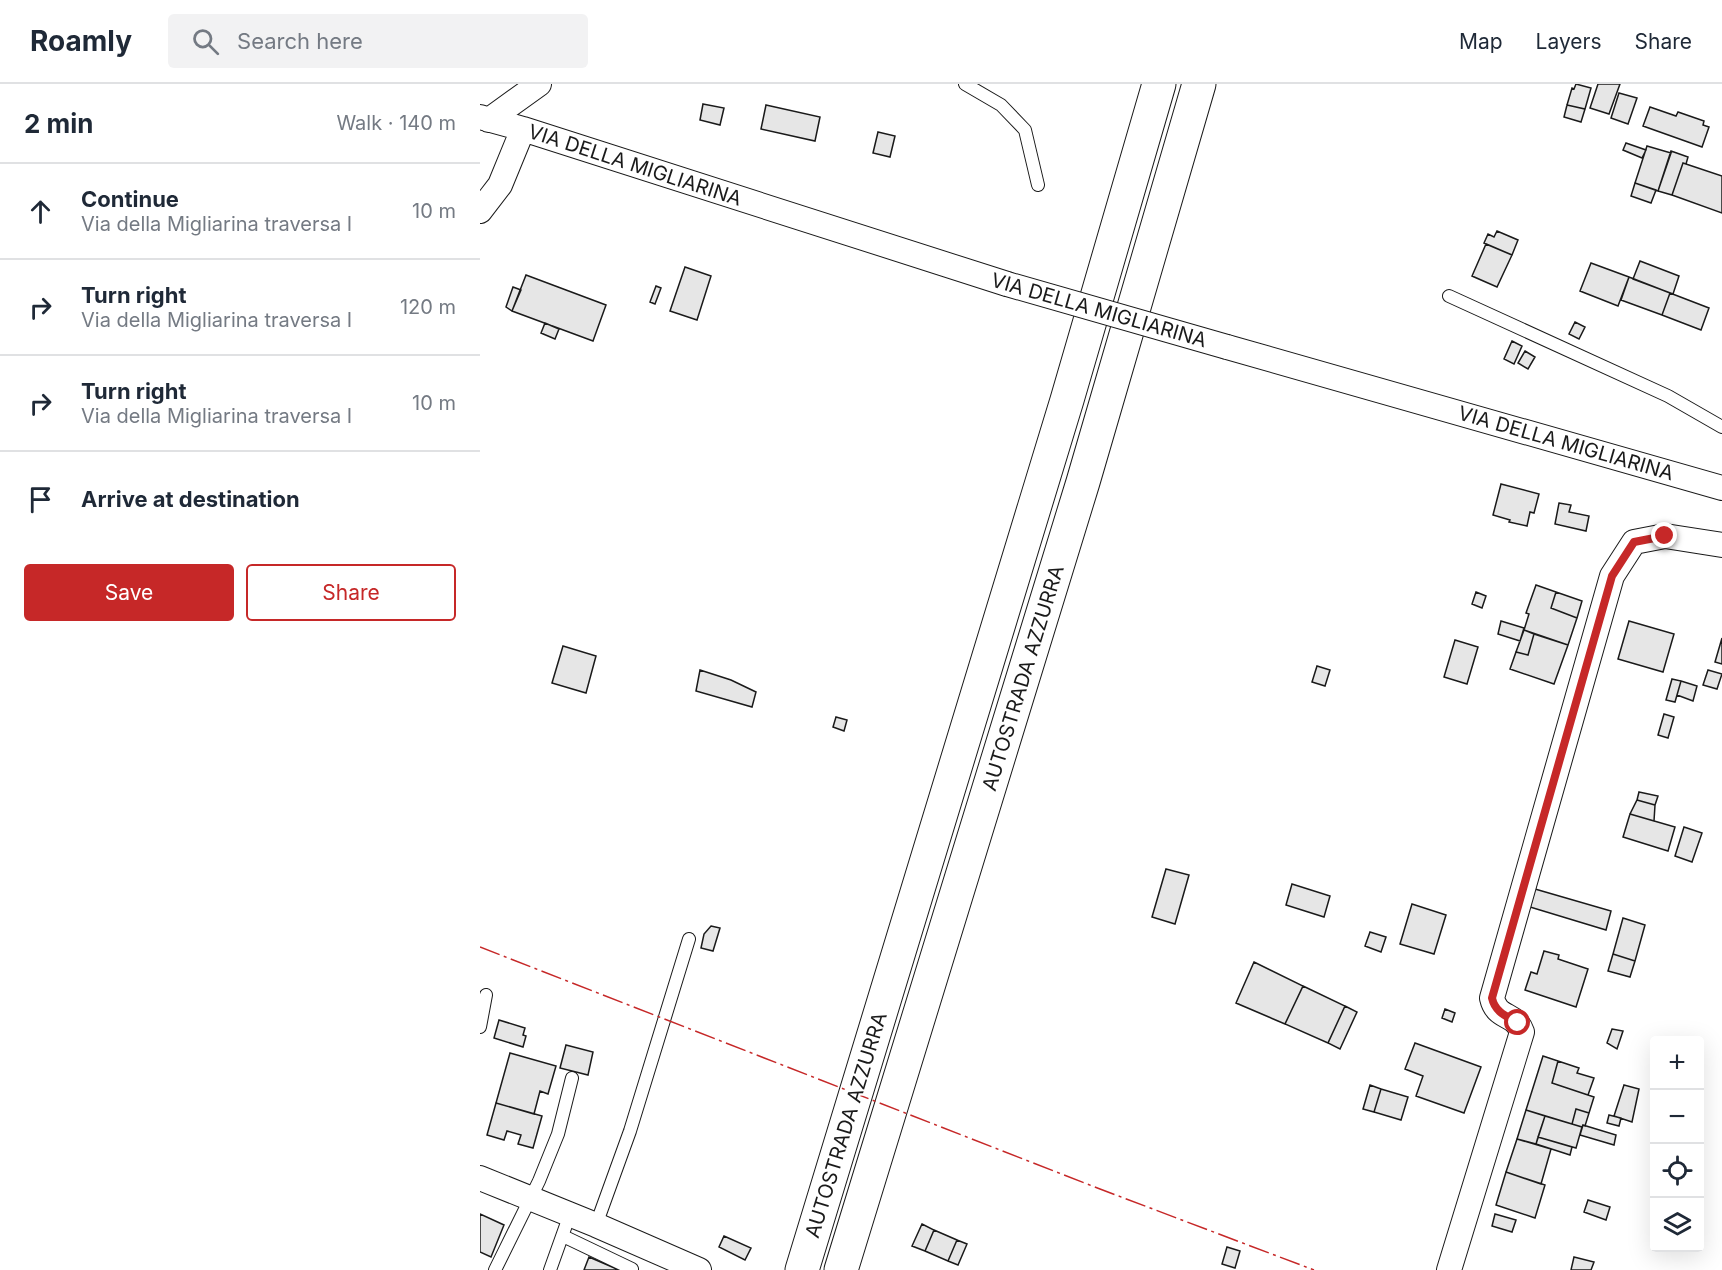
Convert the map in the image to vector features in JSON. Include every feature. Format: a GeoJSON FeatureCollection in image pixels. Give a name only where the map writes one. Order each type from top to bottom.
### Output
{"type":"FeatureCollection","features":[{"type":"Feature","properties":{"kind":"highway","name":"AUTOSTRADA AZZURRA"},"geometry":{"type":"LineString","coordinates":[[802,1270],[1067,400],[1159,84]]}},
{"type":"Feature","properties":{"kind":"highway","name":"AUTOSTRADA AZZURRA"},"geometry":{"type":"LineString","coordinates":[[841,1270],[1083,482],[1199,84]]}},
{"type":"Feature","properties":{"kind":"highway"},"geometry":{"type":"LineString","coordinates":[[864,1270],[881,1137]]}},
{"type":"Feature","properties":{"kind":"street"},"geometry":{"type":"LineString","coordinates":[[484,118],[539,84]]}},
{"type":"Feature","properties":{"kind":"street","name":"VIA DELLA MIGLIARINA"},"geometry":{"type":"LineString","coordinates":[[484,118],[1007,284],[1722,488]]}},
{"type":"Feature","properties":{"kind":"street"},"geometry":{"type":"LineString","coordinates":[[480,211],[500,184],[523,129]]}},
{"type":"Feature","properties":{"kind":"street"},"geometry":{"type":"LineString","coordinates":[[1449,1270],[1522,1032],[1518,1023],[1494,1006],[1492,998],[1612,576],[1634,542],[1665,536],[1722,545]]}},
{"type":"Feature","properties":{"kind":"street"},"geometry":{"type":"LineString","coordinates":[[480,1178],[530,1197],[566,1225],[596,1225],[699,1270]]}},
{"type":"Feature","properties":{"kind":"lane"},"geometry":{"type":"LineString","coordinates":[[965,84],[1001,105],[1025,130],[1038,185]]}},
{"type":"Feature","properties":{"kind":"lane"},"geometry":{"type":"LineString","coordinates":[[1449,296],[1668,396],[1722,427]]}},
{"type":"Feature","properties":{"kind":"lane"},"geometry":{"type":"LineString","coordinates":[[596,1225],[630,1131],[689,939]]}},
{"type":"Feature","properties":{"kind":"lane"},"geometry":{"type":"LineString","coordinates":[[480,1027],[486,995]]}},
{"type":"Feature","properties":{"kind":"lane"},"geometry":{"type":"LineString","coordinates":[[495,1270],[539,1181],[558,1134],[572,1078]]}},
{"type":"Feature","properties":{"kind":"lane"},"geometry":{"type":"LineString","coordinates":[[550,1270],[566,1225],[632,1269]]}},
{"type":"Feature","properties":{"kind":"building"},"geometry":{"type":"Polygon","coordinates":[[[1576,84],[1591,88],[1585,109],[1567,105],[1572,88],[1574,89],[1576,84]]]}},
{"type":"Feature","properties":{"kind":"building"},"geometry":{"type":"Polygon","coordinates":[[[1598,84],[1620,84],[1609,114],[1590,108],[1598,84]]]}},
{"type":"Feature","properties":{"kind":"building"},"geometry":{"type":"Polygon","coordinates":[[[1619,93],[1637,98],[1628,124],[1611,118],[1619,93]]]}},
{"type":"Feature","properties":{"kind":"building"},"geometry":{"type":"Polygon","coordinates":[[[703,104],[724,108],[720,125],[700,120],[703,104]]]}},
{"type":"Feature","properties":{"kind":"building"},"geometry":{"type":"Polygon","coordinates":[[[766,105],[820,117],[815,141],[761,129],[766,105]]]}},
{"type":"Feature","properties":{"kind":"building"},"geometry":{"type":"Polygon","coordinates":[[[1567,105],[1585,109],[1581,122],[1564,117],[1567,105]]]}},
{"type":"Feature","properties":{"kind":"building"},"geometry":{"type":"Polygon","coordinates":[[[1650,107],[1676,116],[1678,112],[1704,121],[1703,125],[1709,127],[1702,147],[1643,126],[1650,107]]]}},
{"type":"Feature","properties":{"kind":"building"},"geometry":{"type":"Polygon","coordinates":[[[878,132],[895,136],[890,157],[873,153],[878,132]]]}},
{"type":"Feature","properties":{"kind":"building"},"geometry":{"type":"Polygon","coordinates":[[[1626,143],[1646,150],[1642,158],[1623,150],[1626,143]]]}},
{"type":"Feature","properties":{"kind":"building"},"geometry":{"type":"Polygon","coordinates":[[[1647,146],[1671,153],[1658,191],[1635,183],[1647,146]]]}},
{"type":"Feature","properties":{"kind":"building"},"geometry":{"type":"Polygon","coordinates":[[[1671,151],[1688,157],[1686,164],[1683,163],[1672,195],[1658,191],[1671,151]]]}},
{"type":"Feature","properties":{"kind":"building"},"geometry":{"type":"Polygon","coordinates":[[[1683,163],[1722,176],[1722,213],[1672,195],[1683,163]]]}},
{"type":"Feature","properties":{"kind":"building"},"geometry":{"type":"Polygon","coordinates":[[[1635,183],[1656,190],[1651,203],[1631,196],[1635,183]]]}},
{"type":"Feature","properties":{"kind":"building"},"geometry":{"type":"Polygon","coordinates":[[[1497,231],[1518,240],[1512,255],[1484,243],[1488,234],[1494,237],[1497,231]]]}},
{"type":"Feature","properties":{"kind":"building"},"geometry":{"type":"Polygon","coordinates":[[[1486,244],[1512,255],[1497,287],[1472,276],[1486,244]]]}},
{"type":"Feature","properties":{"kind":"building"},"geometry":{"type":"Polygon","coordinates":[[[1640,261],[1679,276],[1673,294],[1633,279],[1640,261]]]}},
{"type":"Feature","properties":{"kind":"building"},"geometry":{"type":"Polygon","coordinates":[[[1591,263],[1629,277],[1618,306],[1580,291],[1591,263]]]}},
{"type":"Feature","properties":{"kind":"building"},"geometry":{"type":"Polygon","coordinates":[[[685,267],[711,276],[697,320],[670,311],[685,267]]]}},
{"type":"Feature","properties":{"kind":"building"},"geometry":{"type":"Polygon","coordinates":[[[526,275],[606,305],[593,341],[512,311],[526,275]]]}},
{"type":"Feature","properties":{"kind":"building"},"geometry":{"type":"Polygon","coordinates":[[[1629,277],[1670,293],[1662,315],[1621,300],[1629,277]]]}},
{"type":"Feature","properties":{"kind":"building"},"geometry":{"type":"Polygon","coordinates":[[[656,286],[661,288],[655,304],[650,302],[656,286]]]}},
{"type":"Feature","properties":{"kind":"building"},"geometry":{"type":"Polygon","coordinates":[[[513,287],[521,290],[512,311],[506,307],[513,287]]]}},
{"type":"Feature","properties":{"kind":"building"},"geometry":{"type":"Polygon","coordinates":[[[1670,293],[1709,308],[1701,330],[1662,315],[1670,293]]]}},
{"type":"Feature","properties":{"kind":"building"},"geometry":{"type":"Polygon","coordinates":[[[1575,322],[1585,327],[1579,339],[1569,334],[1575,322]]]}},
{"type":"Feature","properties":{"kind":"building"},"geometry":{"type":"Polygon","coordinates":[[[545,323],[559,329],[555,339],[541,333],[545,323]]]}},
{"type":"Feature","properties":{"kind":"building"},"geometry":{"type":"Polygon","coordinates":[[[1512,341],[1522,346],[1514,364],[1504,359],[1512,341]]]}},
{"type":"Feature","properties":{"kind":"building"},"geometry":{"type":"Polygon","coordinates":[[[1525,351],[1535,357],[1528,369],[1518,363],[1525,351]]]}},
{"type":"Feature","properties":{"kind":"building"},"geometry":{"type":"Polygon","coordinates":[[[1501,484],[1539,494],[1534,513],[1530,512],[1527,526],[1493,515],[1501,484]]]}},
{"type":"Feature","properties":{"kind":"building"},"geometry":{"type":"Polygon","coordinates":[[[1559,503],[1571,505],[1569,512],[1589,516],[1586,531],[1555,524],[1559,503]]]}},
{"type":"Feature","properties":{"kind":"building"},"geometry":{"type":"Polygon","coordinates":[[[1536,585],[1556,592],[1551,608],[1577,618],[1568,645],[1524,630],[1529,614],[1526,613],[1536,585]]]}},
{"type":"Feature","properties":{"kind":"building"},"geometry":{"type":"Polygon","coordinates":[[[1476,592],[1486,596],[1482,608],[1472,604],[1476,592]]]}},
{"type":"Feature","properties":{"kind":"building"},"geometry":{"type":"Polygon","coordinates":[[[1556,592],[1582,601],[1577,618],[1551,608],[1556,592]]]}},
{"type":"Feature","properties":{"kind":"building"},"geometry":{"type":"Polygon","coordinates":[[[1501,621],[1524,628],[1520,641],[1498,634],[1501,621]]]}},
{"type":"Feature","properties":{"kind":"building"},"geometry":{"type":"Polygon","coordinates":[[[1629,621],[1674,634],[1663,672],[1618,659],[1629,621]]]}},
{"type":"Feature","properties":{"kind":"building"},"geometry":{"type":"Polygon","coordinates":[[[1524,630],[1534,634],[1528,655],[1516,652],[1524,630]]]}},
{"type":"Feature","properties":{"kind":"building"},"geometry":{"type":"Polygon","coordinates":[[[1534,634],[1568,645],[1554,684],[1510,669],[1516,652],[1528,655],[1534,634]]]}},
{"type":"Feature","properties":{"kind":"building"},"geometry":{"type":"Polygon","coordinates":[[[1722,638],[1722,664],[1715,662],[1722,638]]]}},
{"type":"Feature","properties":{"kind":"building"},"geometry":{"type":"Polygon","coordinates":[[[1455,640],[1478,647],[1467,684],[1444,677],[1455,640]]]}},
{"type":"Feature","properties":{"kind":"building"},"geometry":{"type":"Polygon","coordinates":[[[563,646],[596,656],[586,693],[552,683],[563,646]]]}},
{"type":"Feature","properties":{"kind":"building"},"geometry":{"type":"Polygon","coordinates":[[[1317,666],[1330,670],[1325,686],[1312,682],[1317,666]]]}},
{"type":"Feature","properties":{"kind":"building"},"geometry":{"type":"Polygon","coordinates":[[[700,670],[731,680],[756,692],[752,707],[696,691],[700,670]]]}},
{"type":"Feature","properties":{"kind":"building"},"geometry":{"type":"Polygon","coordinates":[[[1708,670],[1722,674],[1717,689],[1703,685],[1708,670]]]}},
{"type":"Feature","properties":{"kind":"building"},"geometry":{"type":"Polygon","coordinates":[[[1672,679],[1681,681],[1675,702],[1666,700],[1672,679]]]}},
{"type":"Feature","properties":{"kind":"building"},"geometry":{"type":"Polygon","coordinates":[[[1681,681],[1697,686],[1693,701],[1677,695],[1681,681]]]}},
{"type":"Feature","properties":{"kind":"building"},"geometry":{"type":"Polygon","coordinates":[[[1664,714],[1674,717],[1668,738],[1658,735],[1664,714]]]}},
{"type":"Feature","properties":{"kind":"building"},"geometry":{"type":"Polygon","coordinates":[[[836,717],[847,720],[844,731],[833,727],[836,717]]]}},
{"type":"Feature","properties":{"kind":"building"},"geometry":{"type":"Polygon","coordinates":[[[1639,792],[1658,796],[1655,805],[1637,800],[1639,792]]]}},
{"type":"Feature","properties":{"kind":"building"},"geometry":{"type":"Polygon","coordinates":[[[1637,800],[1655,805],[1654,821],[1630,814],[1637,800]]]}},
{"type":"Feature","properties":{"kind":"building"},"geometry":{"type":"Polygon","coordinates":[[[1630,814],[1675,827],[1668,851],[1623,837],[1630,814]]]}},
{"type":"Feature","properties":{"kind":"building"},"geometry":{"type":"Polygon","coordinates":[[[1684,827],[1702,833],[1692,862],[1675,856],[1684,827]]]}},
{"type":"Feature","properties":{"kind":"building"},"geometry":{"type":"Polygon","coordinates":[[[1166,869],[1189,875],[1175,924],[1152,917],[1166,869]]]}},
{"type":"Feature","properties":{"kind":"building"},"geometry":{"type":"Polygon","coordinates":[[[1292,884],[1330,896],[1324,917],[1286,905],[1292,884]]]}},
{"type":"Feature","properties":{"kind":"building"},"geometry":{"type":"Polygon","coordinates":[[[1535,889],[1611,911],[1606,930],[1530,907],[1535,889]]]}},
{"type":"Feature","properties":{"kind":"building"},"geometry":{"type":"Polygon","coordinates":[[[1412,904],[1446,915],[1434,954],[1400,944],[1412,904]]]}},
{"type":"Feature","properties":{"kind":"building"},"geometry":{"type":"Polygon","coordinates":[[[1623,918],[1645,925],[1635,961],[1613,954],[1623,918]]]}},
{"type":"Feature","properties":{"kind":"building"},"geometry":{"type":"Polygon","coordinates":[[[711,926],[720,928],[713,951],[701,948],[704,934],[711,926]]]}},
{"type":"Feature","properties":{"kind":"building"},"geometry":{"type":"Polygon","coordinates":[[[1370,932],[1386,937],[1381,952],[1365,946],[1370,932]]]}},
{"type":"Feature","properties":{"kind":"building"},"geometry":{"type":"Polygon","coordinates":[[[1544,951],[1559,955],[1558,959],[1588,969],[1576,1007],[1525,990],[1531,972],[1537,974],[1544,951]]]}},
{"type":"Feature","properties":{"kind":"building"},"geometry":{"type":"Polygon","coordinates":[[[1613,954],[1635,961],[1630,977],[1608,971],[1613,954]]]}},
{"type":"Feature","properties":{"kind":"building"},"geometry":{"type":"Polygon","coordinates":[[[1254,962],[1303,986],[1285,1024],[1236,1003],[1254,962]]]}},
{"type":"Feature","properties":{"kind":"building"},"geometry":{"type":"Polygon","coordinates":[[[1303,986],[1345,1006],[1328,1043],[1285,1024],[1303,986]]]}},
{"type":"Feature","properties":{"kind":"building"},"geometry":{"type":"Polygon","coordinates":[[[1345,1006],[1357,1012],[1340,1049],[1328,1043],[1345,1006]]]}},
{"type":"Feature","properties":{"kind":"building"},"geometry":{"type":"Polygon","coordinates":[[[1445,1009],[1455,1013],[1452,1022],[1442,1018],[1445,1009]]]}},
{"type":"Feature","properties":{"kind":"building"},"geometry":{"type":"Polygon","coordinates":[[[499,1020],[525,1028],[523,1035],[526,1036],[523,1047],[494,1038],[499,1020]]]}},
{"type":"Feature","properties":{"kind":"building"},"geometry":{"type":"Polygon","coordinates":[[[1612,1029],[1623,1031],[1617,1049],[1607,1043],[1612,1029]]]}},
{"type":"Feature","properties":{"kind":"building"},"geometry":{"type":"Polygon","coordinates":[[[1415,1043],[1481,1067],[1464,1113],[1416,1096],[1423,1076],[1405,1069],[1415,1043]]]}},
{"type":"Feature","properties":{"kind":"building"},"geometry":{"type":"Polygon","coordinates":[[[566,1045],[593,1052],[588,1075],[560,1068],[566,1045]]]}},
{"type":"Feature","properties":{"kind":"building"},"geometry":{"type":"Polygon","coordinates":[[[510,1053],[556,1066],[548,1094],[540,1091],[534,1114],[496,1103],[510,1053]]]}},
{"type":"Feature","properties":{"kind":"building"},"geometry":{"type":"Polygon","coordinates":[[[1543,1056],[1558,1061],[1552,1083],[1594,1097],[1589,1113],[1576,1109],[1572,1124],[1526,1110],[1543,1056]]]}},
{"type":"Feature","properties":{"kind":"building"},"geometry":{"type":"Polygon","coordinates":[[[1558,1061],[1579,1068],[1577,1073],[1594,1078],[1588,1095],[1552,1083],[1558,1061]]]}},
{"type":"Feature","properties":{"kind":"building"},"geometry":{"type":"Polygon","coordinates":[[[1370,1085],[1381,1089],[1374,1112],[1363,1109],[1370,1085]]]}},
{"type":"Feature","properties":{"kind":"building"},"geometry":{"type":"Polygon","coordinates":[[[1624,1085],[1639,1089],[1632,1122],[1614,1116],[1624,1085]]]}},
{"type":"Feature","properties":{"kind":"building"},"geometry":{"type":"Polygon","coordinates":[[[1381,1089],[1408,1097],[1401,1120],[1374,1112],[1381,1089]]]}},
{"type":"Feature","properties":{"kind":"building"},"geometry":{"type":"Polygon","coordinates":[[[496,1103],[542,1116],[533,1148],[518,1144],[521,1135],[507,1131],[504,1140],[487,1135],[496,1103]]]}},
{"type":"Feature","properties":{"kind":"building"},"geometry":{"type":"Polygon","coordinates":[[[1576,1109],[1589,1113],[1585,1126],[1572,1124],[1576,1109]]]}},
{"type":"Feature","properties":{"kind":"building"},"geometry":{"type":"Polygon","coordinates":[[[1526,1110],[1545,1116],[1536,1144],[1517,1139],[1526,1110]]]}},
{"type":"Feature","properties":{"kind":"building"},"geometry":{"type":"Polygon","coordinates":[[[1609,1115],[1621,1118],[1619,1126],[1607,1123],[1609,1115]]]}},
{"type":"Feature","properties":{"kind":"building"},"geometry":{"type":"Polygon","coordinates":[[[1545,1116],[1582,1127],[1576,1148],[1538,1137],[1545,1116]]]}},
{"type":"Feature","properties":{"kind":"building"},"geometry":{"type":"Polygon","coordinates":[[[1583,1125],[1616,1135],[1614,1145],[1580,1135],[1583,1125]]]}},
{"type":"Feature","properties":{"kind":"building"},"geometry":{"type":"Polygon","coordinates":[[[1538,1137],[1572,1147],[1570,1155],[1536,1144],[1538,1137]]]}},
{"type":"Feature","properties":{"kind":"building"},"geometry":{"type":"Polygon","coordinates":[[[1517,1139],[1551,1149],[1541,1184],[1506,1172],[1517,1139]]]}},
{"type":"Feature","properties":{"kind":"building"},"geometry":{"type":"Polygon","coordinates":[[[1506,1172],[1545,1185],[1535,1218],[1496,1205],[1506,1172]]]}},
{"type":"Feature","properties":{"kind":"building"},"geometry":{"type":"Polygon","coordinates":[[[1588,1200],[1610,1207],[1606,1220],[1584,1212],[1588,1200]]]}},
{"type":"Feature","properties":{"kind":"building"},"geometry":{"type":"Polygon","coordinates":[[[480,1214],[504,1225],[491,1257],[480,1252],[480,1214]]]}},
{"type":"Feature","properties":{"kind":"building"},"geometry":{"type":"Polygon","coordinates":[[[1495,1214],[1516,1220],[1512,1232],[1492,1226],[1495,1214]]]}},
{"type":"Feature","properties":{"kind":"building"},"geometry":{"type":"Polygon","coordinates":[[[922,1224],[934,1230],[925,1251],[912,1246],[922,1224]]]}},
{"type":"Feature","properties":{"kind":"building"},"geometry":{"type":"Polygon","coordinates":[[[934,1230],[957,1240],[948,1261],[925,1251],[934,1230]]]}},
{"type":"Feature","properties":{"kind":"building"},"geometry":{"type":"Polygon","coordinates":[[[724,1236],[751,1248],[745,1260],[719,1247],[724,1236]]]}},
{"type":"Feature","properties":{"kind":"building"},"geometry":{"type":"Polygon","coordinates":[[[957,1240],[967,1244],[958,1265],[948,1261],[957,1240]]]}},
{"type":"Feature","properties":{"kind":"building"},"geometry":{"type":"Polygon","coordinates":[[[1227,1247],[1240,1251],[1235,1268],[1222,1264],[1227,1247]]]}},
{"type":"Feature","properties":{"kind":"building"},"geometry":{"type":"Polygon","coordinates":[[[589,1257],[619,1270],[584,1270],[589,1257]]]}},
{"type":"Feature","properties":{"kind":"building"},"geometry":{"type":"Polygon","coordinates":[[[1574,1257],[1594,1262],[1591,1270],[1571,1270],[1574,1257]]]}},
{"type":"Feature","properties":{"kind":"power"},"geometry":{"type":"LineString","coordinates":[[480,947],[1314,1270]]}},
{"type":"Feature","properties":{"kind":"route"},"geometry":{"type":"LineString","coordinates":[[1518,1023],[1500,1012],[1494,1006],[1492,998],[1612,576],[1634,542],[1665,536]]}}]}
